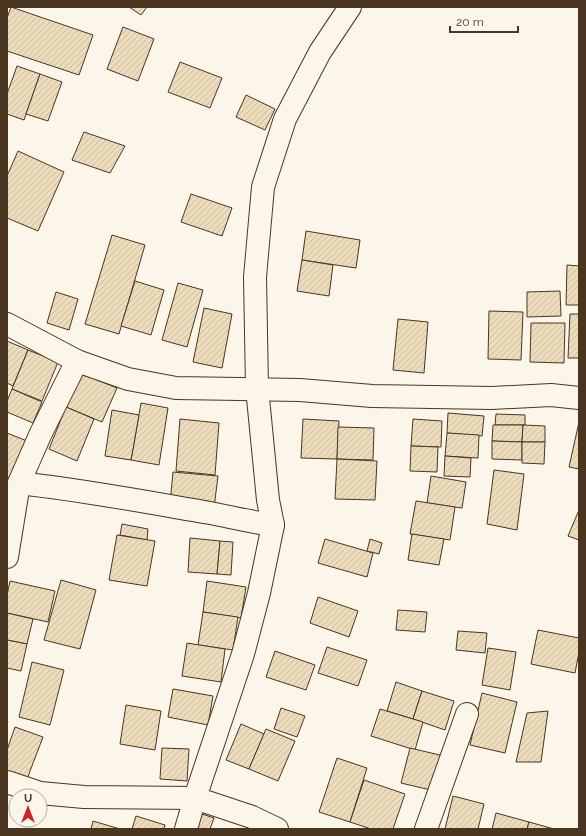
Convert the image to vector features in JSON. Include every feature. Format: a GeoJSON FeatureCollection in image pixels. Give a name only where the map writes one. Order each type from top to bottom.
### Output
{"type":"FeatureCollection","features":[{"type":"Feature","properties":{"kind":"street"},"geometry":{"type":"LineString","coordinates":[[186,829],[194,798],[243,654],[259,593],[273,525],[268,500],[257,388],[254,277],[263,187],[286,119],[320,52],[350,7]]}},
{"type":"Feature","properties":{"kind":"street"},"geometry":{"type":"LineString","coordinates":[[7,324],[77,360],[128,379],[176,388],[257,388],[372,396],[492,398],[551,394],[579,398]]}},
{"type":"Feature","properties":{"kind":"street"},"geometry":{"type":"LineString","coordinates":[[7,557],[19,482],[77,360]]}},
{"type":"Feature","properties":{"kind":"street"},"geometry":{"type":"LineString","coordinates":[[19,482],[96,493],[222,515],[252,523],[273,525]]}},
{"type":"Feature","properties":{"kind":"street"},"geometry":{"type":"LineString","coordinates":[[426,829],[467,714]]}},
{"type":"Feature","properties":{"kind":"street"},"geometry":{"type":"LineString","coordinates":[[7,782],[40,793],[84,797],[129,796],[194,798],[252,817],[277,829]]}},
{"type":"Feature","properties":{"kind":"building"},"geometry":{"type":"Polygon","coordinates":[[[11,7],[93,35],[79,75],[7,51],[7,18],[11,7]]]}},
{"type":"Feature","properties":{"kind":"building"},"geometry":{"type":"Polygon","coordinates":[[[129,7],[147,7],[141,15],[129,7]]]}},
{"type":"Feature","properties":{"kind":"building"},"geometry":{"type":"Polygon","coordinates":[[[123,27],[154,39],[138,81],[107,69],[123,27]]]}},
{"type":"Feature","properties":{"kind":"building"},"geometry":{"type":"Polygon","coordinates":[[[180,62],[222,78],[210,108],[168,92],[180,62]]]}},
{"type":"Feature","properties":{"kind":"building"},"geometry":{"type":"Polygon","coordinates":[[[17,66],[40,74],[24,120],[7,114],[7,94],[17,66]]]}},
{"type":"Feature","properties":{"kind":"building"},"geometry":{"type":"Polygon","coordinates":[[[40,74],[62,82],[48,121],[26,114],[40,74]]]}},
{"type":"Feature","properties":{"kind":"building"},"geometry":{"type":"Polygon","coordinates":[[[246,95],[275,109],[265,130],[236,117],[246,95]]]}},
{"type":"Feature","properties":{"kind":"building"},"geometry":{"type":"Polygon","coordinates":[[[84,132],[125,146],[110,173],[72,160],[84,132]]]}},
{"type":"Feature","properties":{"kind":"building"},"geometry":{"type":"Polygon","coordinates":[[[18,151],[64,172],[38,231],[7,218],[7,176],[18,151]]]}},
{"type":"Feature","properties":{"kind":"building"},"geometry":{"type":"Polygon","coordinates":[[[191,194],[232,208],[222,236],[181,222],[191,194]]]}},
{"type":"Feature","properties":{"kind":"building"},"geometry":{"type":"Polygon","coordinates":[[[306,231],[360,240],[356,268],[302,260],[306,231]]]}},
{"type":"Feature","properties":{"kind":"building"},"geometry":{"type":"Polygon","coordinates":[[[112,235],[145,245],[119,334],[85,324],[112,235]]]}},
{"type":"Feature","properties":{"kind":"building"},"geometry":{"type":"Polygon","coordinates":[[[302,260],[333,265],[329,296],[297,291],[302,260]]]}},
{"type":"Feature","properties":{"kind":"building"},"geometry":{"type":"Polygon","coordinates":[[[567,265],[579,266],[579,305],[566,305],[567,265]]]}},
{"type":"Feature","properties":{"kind":"building"},"geometry":{"type":"Polygon","coordinates":[[[135,281],[164,290],[151,335],[121,326],[135,281]]]}},
{"type":"Feature","properties":{"kind":"building"},"geometry":{"type":"Polygon","coordinates":[[[178,283],[203,290],[187,347],[162,340],[178,283]]]}},
{"type":"Feature","properties":{"kind":"building"},"geometry":{"type":"Polygon","coordinates":[[[560,291],[561,316],[527,317],[527,292],[560,291]]]}},
{"type":"Feature","properties":{"kind":"building"},"geometry":{"type":"Polygon","coordinates":[[[56,292],[78,299],[69,330],[47,323],[56,292]]]}},
{"type":"Feature","properties":{"kind":"building"},"geometry":{"type":"Polygon","coordinates":[[[204,308],[232,314],[222,368],[193,362],[204,308]]]}},
{"type":"Feature","properties":{"kind":"building"},"geometry":{"type":"Polygon","coordinates":[[[489,311],[523,312],[521,360],[488,359],[489,311]]]}},
{"type":"Feature","properties":{"kind":"building"},"geometry":{"type":"Polygon","coordinates":[[[570,314],[579,314],[579,358],[568,358],[570,314]]]}},
{"type":"Feature","properties":{"kind":"building"},"geometry":{"type":"Polygon","coordinates":[[[398,319],[428,322],[424,373],[393,370],[398,319]]]}},
{"type":"Feature","properties":{"kind":"building"},"geometry":{"type":"Polygon","coordinates":[[[531,323],[565,323],[564,363],[530,362],[531,323]]]}},
{"type":"Feature","properties":{"kind":"building"},"geometry":{"type":"Polygon","coordinates":[[[7,341],[28,350],[13,386],[7,383],[7,341]]]}},
{"type":"Feature","properties":{"kind":"building"},"geometry":{"type":"Polygon","coordinates":[[[28,350],[58,362],[42,401],[12,389],[28,350]]]}},
{"type":"Feature","properties":{"kind":"building"},"geometry":{"type":"Polygon","coordinates":[[[80,373],[117,388],[102,422],[66,407],[80,373]]]}},
{"type":"Feature","properties":{"kind":"building"},"geometry":{"type":"Polygon","coordinates":[[[12,389],[42,402],[33,423],[7,412],[7,401],[12,389]]]}},
{"type":"Feature","properties":{"kind":"building"},"geometry":{"type":"Polygon","coordinates":[[[141,403],[168,408],[159,465],[131,460],[141,403]]]}},
{"type":"Feature","properties":{"kind":"building"},"geometry":{"type":"Polygon","coordinates":[[[66,407],[94,419],[77,461],[49,449],[66,407]]]}},
{"type":"Feature","properties":{"kind":"building"},"geometry":{"type":"Polygon","coordinates":[[[112,410],[139,415],[131,460],[105,456],[112,410]]]}},
{"type":"Feature","properties":{"kind":"building"},"geometry":{"type":"Polygon","coordinates":[[[448,413],[484,416],[482,436],[447,433],[448,413]]]}},
{"type":"Feature","properties":{"kind":"building"},"geometry":{"type":"Polygon","coordinates":[[[496,414],[525,415],[525,425],[495,425],[496,414]]]}},
{"type":"Feature","properties":{"kind":"building"},"geometry":{"type":"Polygon","coordinates":[[[180,419],[219,423],[215,475],[176,471],[180,419]]]}},
{"type":"Feature","properties":{"kind":"building"},"geometry":{"type":"Polygon","coordinates":[[[303,419],[339,421],[337,459],[301,458],[303,419]]]}},
{"type":"Feature","properties":{"kind":"building"},"geometry":{"type":"Polygon","coordinates":[[[413,419],[442,421],[441,447],[411,446],[413,419]]]}},
{"type":"Feature","properties":{"kind":"building"},"geometry":{"type":"Polygon","coordinates":[[[579,422],[579,469],[569,467],[579,422]]]}},
{"type":"Feature","properties":{"kind":"building"},"geometry":{"type":"Polygon","coordinates":[[[493,425],[523,425],[522,442],[492,441],[493,425]]]}},
{"type":"Feature","properties":{"kind":"building"},"geometry":{"type":"Polygon","coordinates":[[[523,425],[545,426],[545,442],[522,442],[523,425]]]}},
{"type":"Feature","properties":{"kind":"building"},"geometry":{"type":"Polygon","coordinates":[[[338,427],[374,428],[373,460],[337,459],[338,427]]]}},
{"type":"Feature","properties":{"kind":"building"},"geometry":{"type":"Polygon","coordinates":[[[7,433],[32,443],[7,493],[7,433]]]}},
{"type":"Feature","properties":{"kind":"building"},"geometry":{"type":"Polygon","coordinates":[[[447,433],[479,435],[478,458],[445,456],[447,433]]]}},
{"type":"Feature","properties":{"kind":"building"},"geometry":{"type":"Polygon","coordinates":[[[492,441],[522,442],[522,460],[492,459],[492,441]]]}},
{"type":"Feature","properties":{"kind":"building"},"geometry":{"type":"Polygon","coordinates":[[[522,442],[545,442],[544,464],[522,463],[522,442]]]}},
{"type":"Feature","properties":{"kind":"building"},"geometry":{"type":"Polygon","coordinates":[[[411,446],[438,447],[437,472],[410,471],[411,446]]]}},
{"type":"Feature","properties":{"kind":"building"},"geometry":{"type":"Polygon","coordinates":[[[445,456],[471,458],[470,477],[444,476],[445,456]]]}},
{"type":"Feature","properties":{"kind":"building"},"geometry":{"type":"Polygon","coordinates":[[[337,459],[377,461],[375,500],[335,499],[337,459]]]}},
{"type":"Feature","properties":{"kind":"building"},"geometry":{"type":"Polygon","coordinates":[[[494,470],[524,474],[517,530],[487,524],[494,470]]]}},
{"type":"Feature","properties":{"kind":"building"},"geometry":{"type":"Polygon","coordinates":[[[173,472],[218,476],[214,508],[170,504],[173,472]]]}},
{"type":"Feature","properties":{"kind":"building"},"geometry":{"type":"Polygon","coordinates":[[[431,476],[466,482],[462,508],[427,503],[431,476]]]}},
{"type":"Feature","properties":{"kind":"building"},"geometry":{"type":"Polygon","coordinates":[[[416,501],[455,507],[450,540],[410,534],[416,501]]]}},
{"type":"Feature","properties":{"kind":"building"},"geometry":{"type":"Polygon","coordinates":[[[579,510],[579,540],[568,536],[579,510]]]}},
{"type":"Feature","properties":{"kind":"building"},"geometry":{"type":"Polygon","coordinates":[[[122,524],[148,529],[147,540],[120,535],[122,524]]]}},
{"type":"Feature","properties":{"kind":"building"},"geometry":{"type":"Polygon","coordinates":[[[412,534],[444,539],[439,565],[408,560],[412,534]]]}},
{"type":"Feature","properties":{"kind":"building"},"geometry":{"type":"Polygon","coordinates":[[[117,535],[155,541],[147,586],[109,580],[117,535]]]}},
{"type":"Feature","properties":{"kind":"building"},"geometry":{"type":"Polygon","coordinates":[[[190,538],[220,541],[217,574],[188,572],[190,538]]]}},
{"type":"Feature","properties":{"kind":"building"},"geometry":{"type":"Polygon","coordinates":[[[325,539],[373,553],[367,577],[318,563],[325,539]]]}},
{"type":"Feature","properties":{"kind":"building"},"geometry":{"type":"Polygon","coordinates":[[[370,539],[382,543],[379,554],[367,551],[370,539]]]}},
{"type":"Feature","properties":{"kind":"building"},"geometry":{"type":"Polygon","coordinates":[[[220,541],[233,542],[231,575],[217,574],[220,541]]]}},
{"type":"Feature","properties":{"kind":"building"},"geometry":{"type":"Polygon","coordinates":[[[61,580],[96,590],[80,649],[44,640],[61,580]]]}},
{"type":"Feature","properties":{"kind":"building"},"geometry":{"type":"Polygon","coordinates":[[[10,581],[55,591],[48,622],[7,613],[7,595],[10,581]]]}},
{"type":"Feature","properties":{"kind":"building"},"geometry":{"type":"Polygon","coordinates":[[[207,581],[246,587],[241,618],[203,612],[207,581]]]}},
{"type":"Feature","properties":{"kind":"building"},"geometry":{"type":"Polygon","coordinates":[[[318,597],[358,611],[349,637],[310,623],[318,597]]]}},
{"type":"Feature","properties":{"kind":"building"},"geometry":{"type":"Polygon","coordinates":[[[398,610],[427,612],[425,632],[396,630],[398,610]]]}},
{"type":"Feature","properties":{"kind":"building"},"geometry":{"type":"Polygon","coordinates":[[[203,612],[238,617],[233,650],[198,645],[203,612]]]}},
{"type":"Feature","properties":{"kind":"building"},"geometry":{"type":"Polygon","coordinates":[[[7,613],[33,619],[27,644],[7,640],[7,613]]]}},
{"type":"Feature","properties":{"kind":"building"},"geometry":{"type":"Polygon","coordinates":[[[538,630],[579,638],[579,652],[575,673],[531,664],[538,630]]]}},
{"type":"Feature","properties":{"kind":"building"},"geometry":{"type":"Polygon","coordinates":[[[458,631],[487,633],[485,653],[456,650],[458,631]]]}},
{"type":"Feature","properties":{"kind":"building"},"geometry":{"type":"Polygon","coordinates":[[[7,640],[27,644],[21,671],[7,668],[7,640]]]}},
{"type":"Feature","properties":{"kind":"building"},"geometry":{"type":"Polygon","coordinates":[[[187,643],[225,649],[221,682],[182,676],[187,643]]]}},
{"type":"Feature","properties":{"kind":"building"},"geometry":{"type":"Polygon","coordinates":[[[327,647],[367,660],[358,686],[318,673],[327,647]]]}},
{"type":"Feature","properties":{"kind":"building"},"geometry":{"type":"Polygon","coordinates":[[[488,648],[516,652],[510,690],[482,685],[488,648]]]}},
{"type":"Feature","properties":{"kind":"building"},"geometry":{"type":"Polygon","coordinates":[[[275,651],[315,665],[306,690],[266,677],[275,651]]]}},
{"type":"Feature","properties":{"kind":"building"},"geometry":{"type":"Polygon","coordinates":[[[32,662],[64,670],[50,725],[19,717],[32,662]]]}},
{"type":"Feature","properties":{"kind":"building"},"geometry":{"type":"Polygon","coordinates":[[[396,682],[422,691],[413,719],[387,711],[396,682]]]}},
{"type":"Feature","properties":{"kind":"building"},"geometry":{"type":"Polygon","coordinates":[[[173,689],[213,696],[208,725],[168,717],[173,689]]]}},
{"type":"Feature","properties":{"kind":"building"},"geometry":{"type":"Polygon","coordinates":[[[422,691],[454,701],[445,730],[413,719],[422,691]]]}},
{"type":"Feature","properties":{"kind":"building"},"geometry":{"type":"Polygon","coordinates":[[[482,693],[517,702],[505,753],[470,745],[482,693]]]}},
{"type":"Feature","properties":{"kind":"building"},"geometry":{"type":"Polygon","coordinates":[[[126,705],[161,711],[155,750],[120,744],[126,705]]]}},
{"type":"Feature","properties":{"kind":"building"},"geometry":{"type":"Polygon","coordinates":[[[281,708],[305,716],[297,737],[274,729],[281,708]]]}},
{"type":"Feature","properties":{"kind":"building"},"geometry":{"type":"Polygon","coordinates":[[[380,709],[423,722],[415,750],[371,736],[380,709]]]}},
{"type":"Feature","properties":{"kind":"building"},"geometry":{"type":"Polygon","coordinates":[[[548,711],[541,762],[516,762],[527,713],[548,711]]]}},
{"type":"Feature","properties":{"kind":"building"},"geometry":{"type":"Polygon","coordinates":[[[241,724],[264,734],[249,769],[226,760],[241,724]]]}},
{"type":"Feature","properties":{"kind":"building"},"geometry":{"type":"Polygon","coordinates":[[[15,727],[43,737],[27,779],[7,772],[7,750],[15,727]]]}},
{"type":"Feature","properties":{"kind":"building"},"geometry":{"type":"Polygon","coordinates":[[[266,729],[295,741],[278,781],[249,769],[266,729]]]}},
{"type":"Feature","properties":{"kind":"building"},"geometry":{"type":"Polygon","coordinates":[[[162,748],[189,749],[187,781],[160,779],[162,748]]]}},
{"type":"Feature","properties":{"kind":"building"},"geometry":{"type":"Polygon","coordinates":[[[410,748],[444,756],[435,791],[401,783],[410,748]]]}},
{"type":"Feature","properties":{"kind":"building"},"geometry":{"type":"Polygon","coordinates":[[[337,758],[367,768],[350,822],[319,812],[337,758]]]}},
{"type":"Feature","properties":{"kind":"building"},"geometry":{"type":"Polygon","coordinates":[[[364,780],[405,794],[393,829],[371,829],[350,822],[364,780]]]}},
{"type":"Feature","properties":{"kind":"building"},"geometry":{"type":"Polygon","coordinates":[[[453,796],[484,804],[478,829],[445,829],[453,796]]]}},
{"type":"Feature","properties":{"kind":"building"},"geometry":{"type":"Polygon","coordinates":[[[199,813],[214,818],[210,829],[194,829],[199,813]]]}},
{"type":"Feature","properties":{"kind":"building"},"geometry":{"type":"Polygon","coordinates":[[[496,813],[529,822],[527,829],[492,829],[496,813]]]}},
{"type":"Feature","properties":{"kind":"building"},"geometry":{"type":"Polygon","coordinates":[[[136,816],[165,825],[164,829],[132,829],[136,816]]]}},
{"type":"Feature","properties":{"kind":"building"},"geometry":{"type":"Polygon","coordinates":[[[93,821],[120,829],[91,829],[93,821]]]}},
{"type":"Feature","properties":{"kind":"building"},"geometry":{"type":"Polygon","coordinates":[[[529,822],[554,829],[527,829],[529,822]]]}}]}
